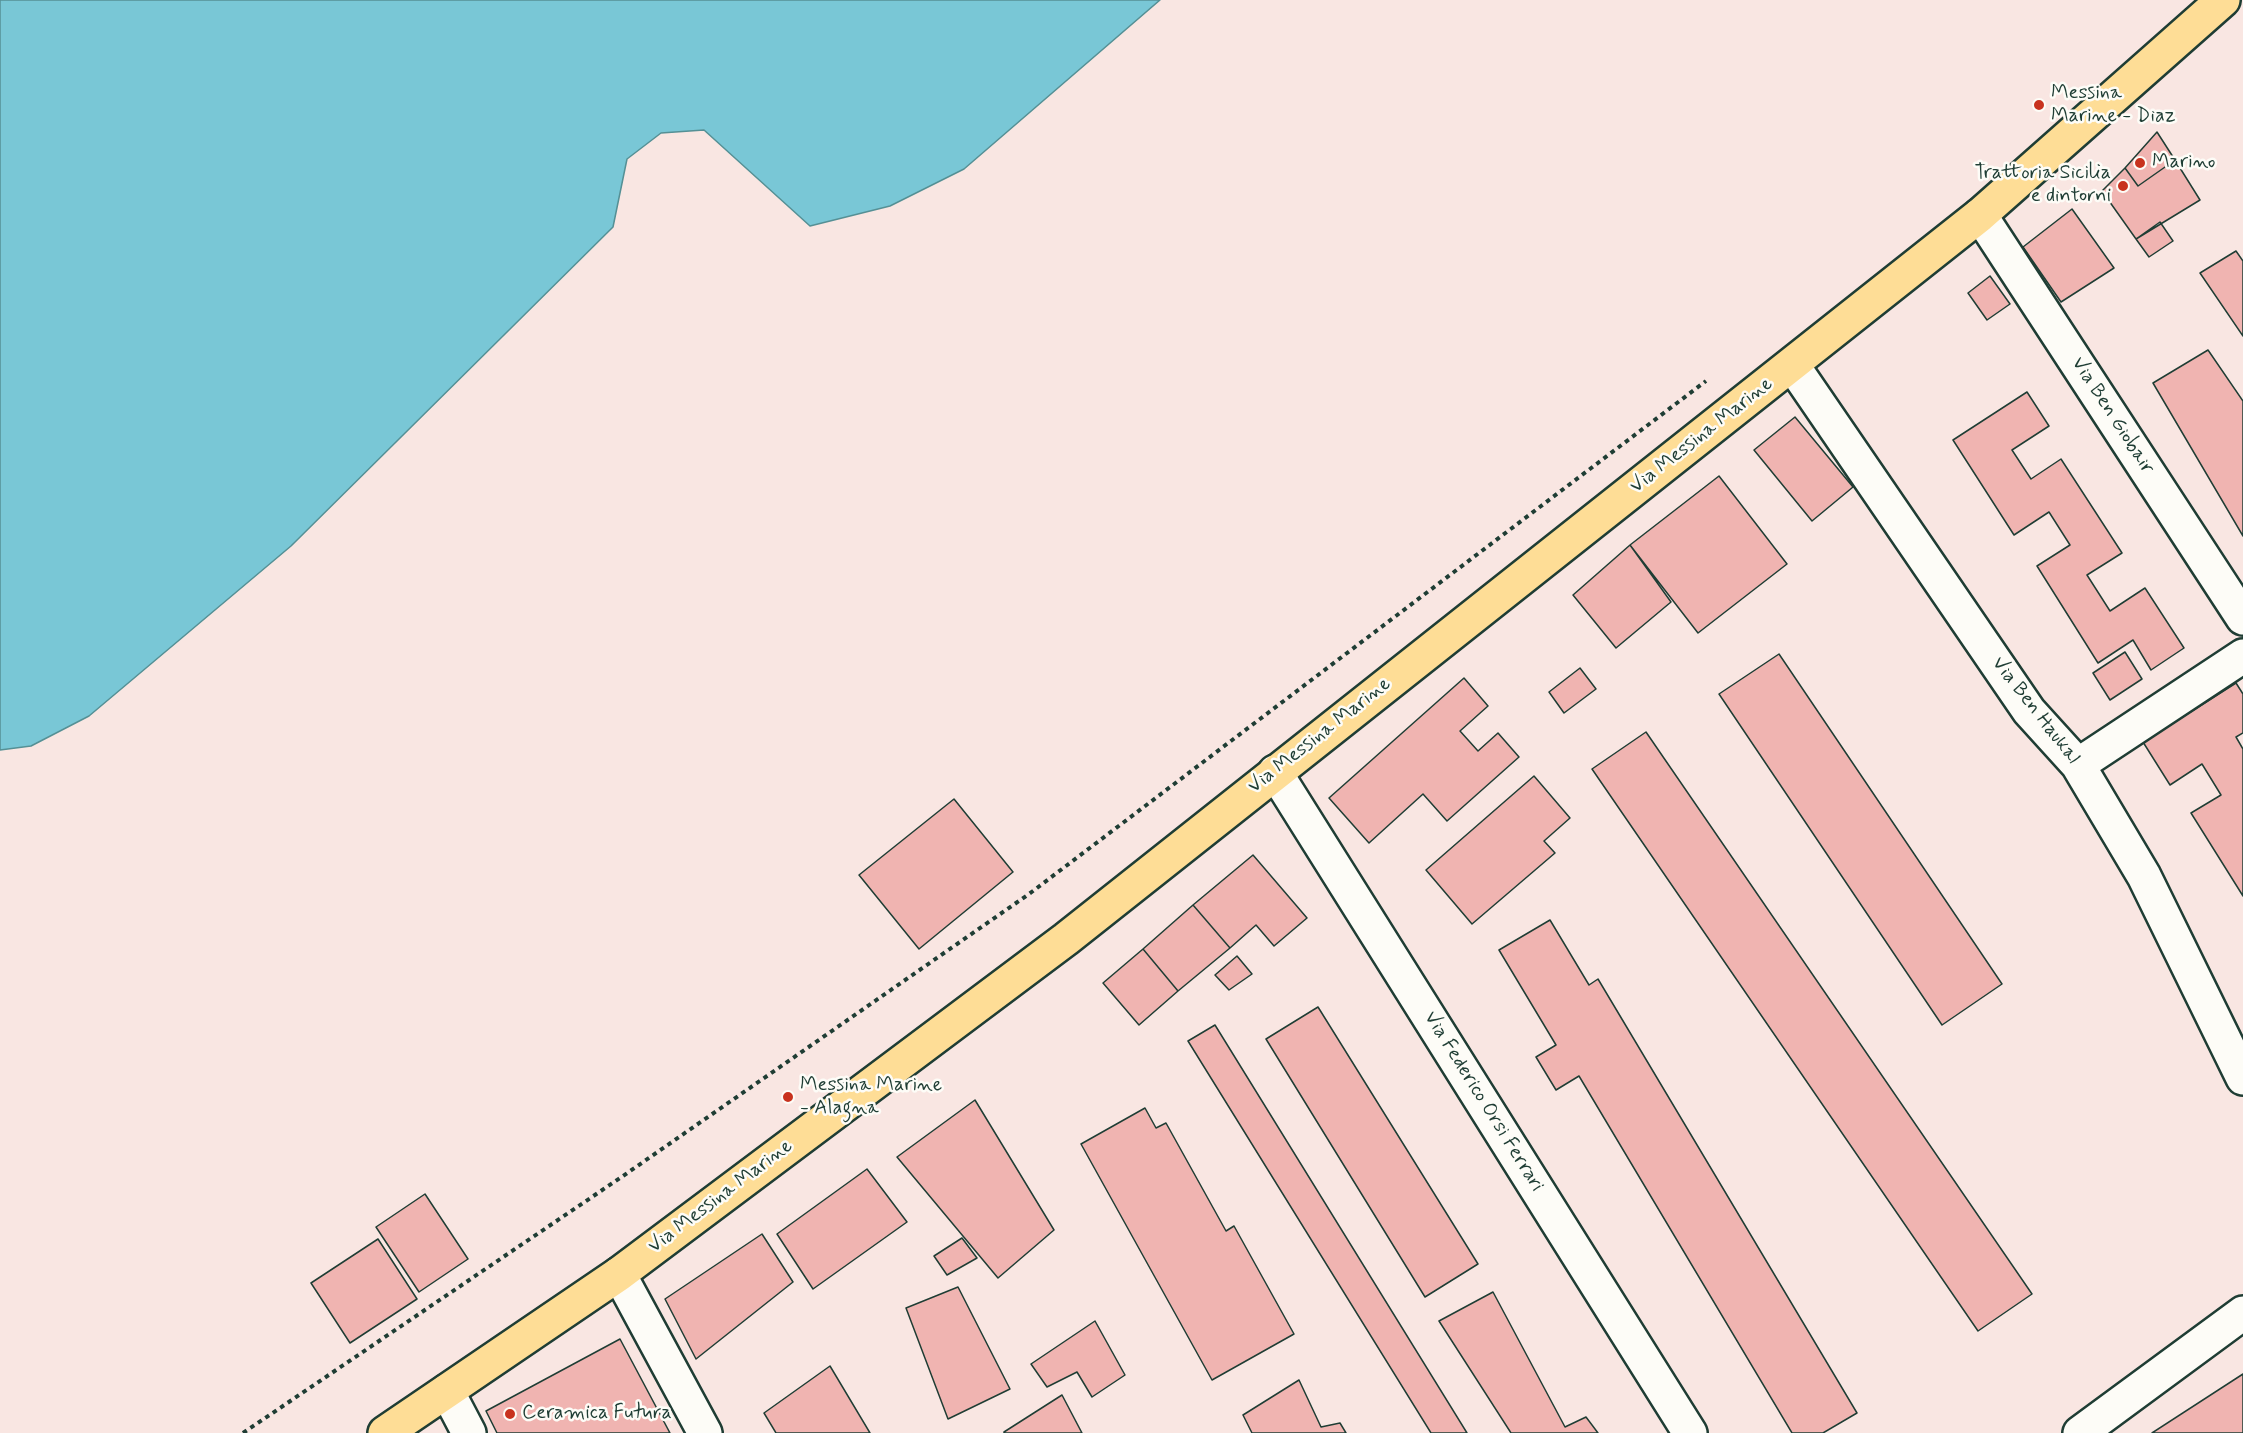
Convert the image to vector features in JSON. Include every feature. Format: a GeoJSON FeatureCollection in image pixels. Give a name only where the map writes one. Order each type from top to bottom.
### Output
{"type":"FeatureCollection","features":[{"type":"Feature","properties":{"kind":"main road","name":"Via Messina Marine"},"geometry":{"type":"LineString","coordinates":[[386,1433],[619,1274],[1066,939],[1980,215],[2223,0]]}},
{"type":"Feature","properties":{"kind":"street","name":"Via Ben Giobair"},"geometry":{"type":"LineString","coordinates":[[1980,215],[2243,618]]}},
{"type":"Feature","properties":{"kind":"street","name":"Via Ben Haukal"},"geometry":{"type":"LineString","coordinates":[[1792,366],[2029,711],[2078,765],[2144,876],[2243,1078]]}},
{"type":"Feature","properties":{"kind":"street"},"geometry":{"type":"LineString","coordinates":[[2078,765],[2243,656]]}},
{"type":"Feature","properties":{"kind":"street","name":"Via Federico Orsi Ferrari"},"geometry":{"type":"LineString","coordinates":[[1275,772],[1690,1433]]}},
{"type":"Feature","properties":{"kind":"street"},"geometry":{"type":"LineString","coordinates":[[619,1274],[705,1433]]}},
{"type":"Feature","properties":{"kind":"street"},"geometry":{"type":"LineString","coordinates":[[2080,1433],[2243,1313]]}},
{"type":"Feature","properties":{"kind":"street"},"geometry":{"type":"LineString","coordinates":[[447,1391],[469,1433]]}},
{"type":"Feature","properties":{"kind":"path"},"geometry":{"type":"LineString","coordinates":[[243,1433],[623,1176],[1029,894],[1713,376]]}},
{"type":"Feature","properties":{"kind":"water"},"geometry":{"type":"Polygon","coordinates":[[[0,0],[1160,0],[964,169],[890,206],[810,226],[704,130],[661,133],[627,159],[613,227],[291,546],[89,716],[31,746],[0,750],[0,0]]]}},
{"type":"Feature","properties":{"kind":"building"},"geometry":{"type":"Polygon","coordinates":[[[2157,132],[2175,160],[2138,186],[2125,168],[2157,132]]]}},
{"type":"Feature","properties":{"kind":"building"},"geometry":{"type":"Polygon","coordinates":[[[2175,160],[2200,200],[2136,239],[2102,191],[2125,168],[2138,186],[2175,160]]]}},
{"type":"Feature","properties":{"kind":"building"},"geometry":{"type":"Polygon","coordinates":[[[2072,209],[2114,268],[2061,302],[2023,247],[2072,209]]]}},
{"type":"Feature","properties":{"kind":"building"},"geometry":{"type":"Polygon","coordinates":[[[2160,222],[2173,241],[2149,257],[2136,239],[2160,222]]]}},
{"type":"Feature","properties":{"kind":"building"},"geometry":{"type":"Polygon","coordinates":[[[2236,251],[2243,261],[2243,336],[2200,273],[2236,251]]]}},
{"type":"Feature","properties":{"kind":"building"},"geometry":{"type":"Polygon","coordinates":[[[1990,276],[2010,304],[1987,320],[1968,293],[1990,276]]]}},
{"type":"Feature","properties":{"kind":"building"},"geometry":{"type":"Polygon","coordinates":[[[2208,350],[2243,401],[2243,536],[2153,383],[2208,350]]]}},
{"type":"Feature","properties":{"kind":"building"},"geometry":{"type":"Polygon","coordinates":[[[2027,392],[2049,426],[2012,450],[2031,479],[2061,459],[2122,553],[2087,575],[2110,611],[2145,588],[2184,648],[2151,670],[2133,640],[2098,663],[2037,566],[2070,545],[2049,512],[2014,535],[1953,440],[2027,392]]]}},
{"type":"Feature","properties":{"kind":"building"},"geometry":{"type":"Polygon","coordinates":[[[1795,417],[1853,487],[1812,521],[1754,450],[1795,417]]]}},
{"type":"Feature","properties":{"kind":"building"},"geometry":{"type":"Polygon","coordinates":[[[1719,476],[1787,564],[1698,633],[1630,545],[1719,476]]]}},
{"type":"Feature","properties":{"kind":"building"},"geometry":{"type":"Polygon","coordinates":[[[1630,545],[1671,602],[1616,648],[1573,595],[1630,545]]]}},
{"type":"Feature","properties":{"kind":"building"},"geometry":{"type":"Polygon","coordinates":[[[2125,652],[2142,679],[2110,700],[2093,673],[2125,652]]]}},
{"type":"Feature","properties":{"kind":"building"},"geometry":{"type":"Polygon","coordinates":[[[1779,654],[2002,984],[1942,1025],[1719,694],[1779,654]]]}},
{"type":"Feature","properties":{"kind":"building"},"geometry":{"type":"Polygon","coordinates":[[[1580,668],[1596,689],[1564,713],[1549,692],[1580,668]]]}},
{"type":"Feature","properties":{"kind":"building"},"geometry":{"type":"Polygon","coordinates":[[[1464,678],[1488,706],[1460,731],[1478,751],[1498,733],[1519,757],[1447,821],[1423,794],[1369,843],[1329,798],[1464,678]]]}},
{"type":"Feature","properties":{"kind":"building"},"geometry":{"type":"Polygon","coordinates":[[[2236,683],[2243,694],[2243,733],[2236,737],[2243,749],[2243,896],[2191,813],[2221,795],[2202,764],[2170,785],[2143,742],[2236,683]]]}},
{"type":"Feature","properties":{"kind":"building"},"geometry":{"type":"Polygon","coordinates":[[[1646,732],[2032,1294],[1978,1331],[1592,769],[1646,732]]]}},
{"type":"Feature","properties":{"kind":"building"},"geometry":{"type":"Polygon","coordinates":[[[1534,776],[1570,818],[1544,841],[1555,853],[1472,924],[1426,870],[1534,776]]]}},
{"type":"Feature","properties":{"kind":"building"},"geometry":{"type":"Polygon","coordinates":[[[954,799],[1013,872],[919,949],[859,875],[954,799]]]}},
{"type":"Feature","properties":{"kind":"building"},"geometry":{"type":"Polygon","coordinates":[[[1253,855],[1307,918],[1274,946],[1256,925],[1230,948],[1193,905],[1253,855]]]}},
{"type":"Feature","properties":{"kind":"building"},"geometry":{"type":"Polygon","coordinates":[[[1193,905],[1230,948],[1178,991],[1143,949],[1193,905]]]}},
{"type":"Feature","properties":{"kind":"building"},"geometry":{"type":"Polygon","coordinates":[[[1550,920],[1589,985],[1598,979],[1857,1413],[1823,1433],[1792,1433],[1579,1076],[1556,1090],[1536,1057],[1556,1045],[1499,950],[1550,920]]]}},
{"type":"Feature","properties":{"kind":"building"},"geometry":{"type":"Polygon","coordinates":[[[1143,949],[1178,991],[1139,1025],[1103,983],[1143,949]]]}},
{"type":"Feature","properties":{"kind":"building"},"geometry":{"type":"Polygon","coordinates":[[[1237,956],[1252,974],[1229,990],[1215,975],[1237,956]]]}},
{"type":"Feature","properties":{"kind":"building"},"geometry":{"type":"Polygon","coordinates":[[[1318,1007],[1478,1264],[1425,1297],[1266,1039],[1318,1007]]]}},
{"type":"Feature","properties":{"kind":"building"},"geometry":{"type":"Polygon","coordinates":[[[1215,1025],[1467,1433],[1431,1433],[1188,1041],[1215,1025]]]}},
{"type":"Feature","properties":{"kind":"building"},"geometry":{"type":"Polygon","coordinates":[[[975,1100],[1054,1230],[998,1278],[897,1157],[975,1100]]]}},
{"type":"Feature","properties":{"kind":"building"},"geometry":{"type":"Polygon","coordinates":[[[1145,1108],[1156,1128],[1166,1123],[1226,1231],[1234,1226],[1294,1334],[1212,1380],[1081,1144],[1145,1108]]]}},
{"type":"Feature","properties":{"kind":"building"},"geometry":{"type":"Polygon","coordinates":[[[867,1169],[907,1222],[813,1289],[777,1234],[867,1169]]]}},
{"type":"Feature","properties":{"kind":"building"},"geometry":{"type":"Polygon","coordinates":[[[425,1194],[468,1259],[419,1292],[376,1227],[425,1194]]]}},
{"type":"Feature","properties":{"kind":"building"},"geometry":{"type":"Polygon","coordinates":[[[762,1234],[793,1282],[696,1359],[665,1299],[762,1234]]]}},
{"type":"Feature","properties":{"kind":"building"},"geometry":{"type":"Polygon","coordinates":[[[962,1238],[977,1258],[947,1275],[934,1256],[962,1238]]]}},
{"type":"Feature","properties":{"kind":"building"},"geometry":{"type":"Polygon","coordinates":[[[378,1239],[417,1299],[350,1343],[311,1283],[378,1239]]]}},
{"type":"Feature","properties":{"kind":"building"},"geometry":{"type":"Polygon","coordinates":[[[958,1287],[1010,1389],[948,1419],[906,1308],[958,1287]]]}},
{"type":"Feature","properties":{"kind":"building"},"geometry":{"type":"Polygon","coordinates":[[[1493,1292],[1565,1427],[1586,1417],[1598,1433],[1511,1433],[1439,1321],[1493,1292]]]}},
{"type":"Feature","properties":{"kind":"building"},"geometry":{"type":"Polygon","coordinates":[[[1095,1321],[1125,1375],[1092,1397],[1077,1372],[1047,1387],[1031,1364],[1095,1321]]]}},
{"type":"Feature","properties":{"kind":"building"},"geometry":{"type":"Polygon","coordinates":[[[620,1339],[670,1433],[497,1433],[486,1411],[620,1339]]]}},
{"type":"Feature","properties":{"kind":"building"},"geometry":{"type":"Polygon","coordinates":[[[830,1366],[870,1433],[776,1433],[764,1413],[830,1366]]]}},
{"type":"Feature","properties":{"kind":"building"},"geometry":{"type":"Polygon","coordinates":[[[2243,1374],[2243,1433],[2152,1433],[2243,1374]]]}},
{"type":"Feature","properties":{"kind":"building"},"geometry":{"type":"Polygon","coordinates":[[[1299,1380],[1321,1427],[1340,1423],[1346,1433],[1252,1433],[1243,1415],[1299,1380]]]}},
{"type":"Feature","properties":{"kind":"building"},"geometry":{"type":"Polygon","coordinates":[[[1062,1395],[1082,1433],[1004,1433],[1004,1432],[1062,1395]]]}},
{"type":"Feature","properties":{"kind":"place","name":"Messina Marine - Diaz"},"geometry":{"type":"Point","coordinates":[2039,105]}},
{"type":"Feature","properties":{"kind":"place","name":"Marino"},"geometry":{"type":"Point","coordinates":[2140,163]}},
{"type":"Feature","properties":{"kind":"place","name":"Trattoria Sicilia e dintorni"},"geometry":{"type":"Point","coordinates":[2123,186]}},
{"type":"Feature","properties":{"kind":"place","name":"Messina Marine - Alagna"},"geometry":{"type":"Point","coordinates":[788,1097]}},
{"type":"Feature","properties":{"kind":"place","name":"Ceramica Futura"},"geometry":{"type":"Point","coordinates":[510,1414]}}]}
